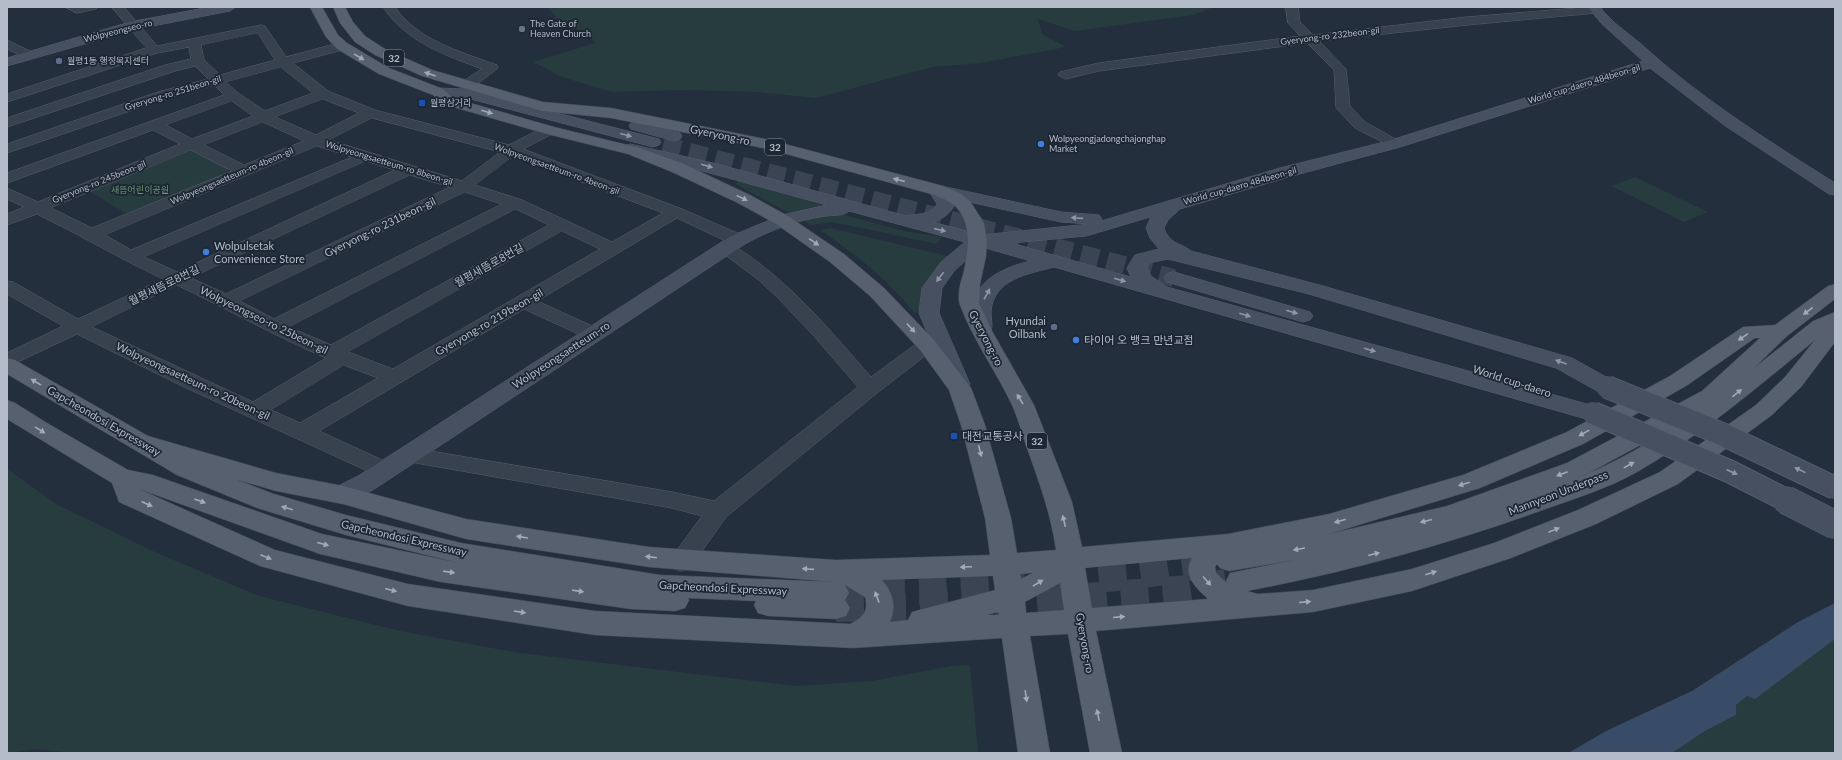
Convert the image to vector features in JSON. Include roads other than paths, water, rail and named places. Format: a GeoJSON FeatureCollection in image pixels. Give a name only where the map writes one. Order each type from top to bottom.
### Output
{"type":"FeatureCollection","features":[{"type":"Feature","properties":{"kind":"main road","name":"32"},"geometry":{"type":"LineString","coordinates":[[316,7],[332,37],[342,46],[384,71],[438,92]]}},
{"type":"Feature","properties":{"kind":"main road","name":"32"},"geometry":{"type":"LineString","coordinates":[[339,7],[347,23],[360,39],[380,52],[427,73],[467,86],[542,106]]}},
{"type":"Feature","properties":{"kind":"main road"},"geometry":{"type":"LineString","coordinates":[[438,92],[448,101],[549,130],[614,146],[678,168],[744,199],[782,220],[837,258],[877,292],[927,345],[960,388],[974,425],[998,518],[1034,753]]}},
{"type":"Feature","properties":{"kind":"main road","name":"Gyeryong-ro"},"geometry":{"type":"LineString","coordinates":[[542,106],[611,113],[770,145],[954,197],[964,205],[975,223],[978,241],[977,256],[970,284],[969,303],[982,331],[1023,405],[1059,502],[1071,559],[1086,654],[1106,753]]}},
{"type":"Feature","properties":{"kind":"main road","name":"Mannyeon Underpass"},"geometry":{"type":"LineString","coordinates":[[1232,562],[1340,542],[1449,515],[1576,469],[1710,396],[1780,331],[1835,290]]}},
{"type":"Feature","properties":{"kind":"main road","name":"Mannyeon Underpass"},"geometry":{"type":"LineString","coordinates":[[1232,562],[1338,563],[1453,532],[1593,481],[1629,465],[1724,403],[1820,325],[1835,318]]}},
{"type":"Feature","properties":{"kind":"main road"},"geometry":{"type":"LineString","coordinates":[[122,478],[128,495],[269,559],[408,595],[595,623],[853,636],[1080,621],[1313,601],[1412,580],[1502,551],[1587,516],[1669,478],[1764,410],[1793,382],[1821,347],[1835,325]]}},
{"type":"Feature","properties":{"kind":"main road","name":"Gapcheondosi Expressway"},"geometry":{"type":"LineString","coordinates":[[7,365],[186,469],[266,501],[346,525],[461,553],[660,586],[836,591]]}},
{"type":"Feature","properties":{"kind":"main road","name":"Gapcheondosi Expressway"},"geometry":{"type":"LineString","coordinates":[[7,408],[39,429],[122,478],[144,481],[320,544],[441,571],[631,598],[836,591]]}},
{"type":"Feature","properties":{"kind":"main road"},"geometry":{"type":"LineString","coordinates":[[143,443],[276,482],[342,495],[466,529],[681,561],[836,591],[1005,565],[1071,559],[1232,562]]}},
{"type":"Feature","properties":{"kind":"main road"},"geometry":{"type":"LineString","coordinates":[[1232,562],[1210,554],[1201,565],[1203,578],[1222,595],[1238,600],[1271,604]]}},
{"type":"Feature","properties":{"kind":"main road"},"geometry":{"type":"LineString","coordinates":[[853,636],[971,608],[1014,596],[1050,576],[1071,559]]}},
{"type":"Feature","properties":{"kind":"main road"},"geometry":{"type":"LineString","coordinates":[[836,591],[862,581],[874,588],[880,599],[878,621],[853,636]]}},
{"type":"Feature","properties":{"kind":"street"},"geometry":{"type":"LineString","coordinates":[[71,7],[77,10],[92,7]]}},
{"type":"Feature","properties":{"kind":"street"},"geometry":{"type":"LineString","coordinates":[[118,7],[135,25],[154,50]]}},
{"type":"Feature","properties":{"kind":"street","name":"Wolpyeongseo-ro"},"geometry":{"type":"LineString","coordinates":[[7,62],[135,25],[230,7]]}},
{"type":"Feature","properties":{"kind":"street"},"geometry":{"type":"LineString","coordinates":[[389,7],[398,21],[426,40],[438,47],[492,68],[467,86]]}},
{"type":"Feature","properties":{"kind":"street"},"geometry":{"type":"LineString","coordinates":[[1292,7],[1294,22],[1340,69],[1343,107],[1360,125],[1394,144]]}},
{"type":"Feature","properties":{"kind":"street"},"geometry":{"type":"LineString","coordinates":[[1595,9],[1652,63]]}},
{"type":"Feature","properties":{"kind":"street","name":"Gyeryong-ro 232beon-gil"},"geometry":{"type":"LineString","coordinates":[[1066,75],[1099,66],[1154,58],[1376,31],[1595,9]]}},
{"type":"Feature","properties":{"kind":"street","name":"Wolpyeongsaetteum-ro 4beon-gil"},"geometry":{"type":"LineString","coordinates":[[7,98],[154,50],[260,29],[284,62],[323,94],[370,113],[511,150],[676,212],[731,244],[805,314],[870,388]]}},
{"type":"Feature","properties":{"kind":"street"},"geometry":{"type":"LineString","coordinates":[[7,123],[170,68],[198,61],[194,42]]}},
{"type":"Feature","properties":{"kind":"street"},"geometry":{"type":"LineString","coordinates":[[7,44],[28,55]]}},
{"type":"Feature","properties":{"kind":"street","name":"Gyeryong-ro 251beon-gil"},"geometry":{"type":"LineString","coordinates":[[7,149],[163,95],[342,46]]}},
{"type":"Feature","properties":{"kind":"street","name":"Wolpyeongsaetteum-ro 8beon-gil"},"geometry":{"type":"LineString","coordinates":[[198,61],[233,96],[263,117],[316,141],[516,203],[613,249]]}},
{"type":"Feature","properties":{"kind":"street","name":"World cup-daero 484beon-gil"},"geometry":{"type":"LineString","coordinates":[[1086,231],[1286,172],[1394,144],[1652,63],[1716,113],[1835,190]]}},
{"type":"Feature","properties":{"kind":"street"},"geometry":{"type":"LineString","coordinates":[[25,92],[77,124],[109,141]]}},
{"type":"Feature","properties":{"kind":"street"},"geometry":{"type":"LineString","coordinates":[[438,92],[463,94],[669,140],[542,106]]}},
{"type":"Feature","properties":{"kind":"street","name":"Gyeryong-ro 245beon-gil"},"geometry":{"type":"LineString","coordinates":[[7,220],[192,144],[323,94]]}},
{"type":"Feature","properties":{"kind":"street"},"geometry":{"type":"LineString","coordinates":[[7,178],[233,96]]}},
{"type":"Feature","properties":{"kind":"street","name":"Wolpyeongsaetteum-ro 4beon-gil"},"geometry":{"type":"LineString","coordinates":[[92,234],[316,141],[370,113]]}},
{"type":"Feature","properties":{"kind":"street"},"geometry":{"type":"LineString","coordinates":[[154,125],[244,171]]}},
{"type":"Feature","properties":{"kind":"street","name":"Gyeryong-ro 231beon-gil"},"geometry":{"type":"LineString","coordinates":[[226,302],[465,186],[511,150],[549,130]]}},
{"type":"Feature","properties":{"kind":"street"},"geometry":{"type":"LineString","coordinates":[[614,146],[687,161],[887,218],[953,233],[1054,263],[1083,269],[1176,273],[1166,246],[1157,237],[1154,228],[1160,218],[1173,206]]}},
{"type":"Feature","properties":{"kind":"street"},"geometry":{"type":"LineString","coordinates":[[130,257],[364,157]]}},
{"type":"Feature","properties":{"kind":"street","name":"월평새뜸로8번길"},"geometry":{"type":"LineString","coordinates":[[7,361],[176,279],[408,170]]}},
{"type":"Feature","properties":{"kind":"street","name":"Wolpyeongseo-ro 25beon-gil"},"geometry":{"type":"LineString","coordinates":[[7,193],[35,208],[92,234],[130,257],[226,302],[274,327],[337,355],[394,377]]}},
{"type":"Feature","properties":{"kind":"street"},"geometry":{"type":"LineString","coordinates":[[887,218],[917,220],[934,216],[944,208],[946,204],[940,193]]}},
{"type":"Feature","properties":{"kind":"street"},"geometry":{"type":"LineString","coordinates":[[940,193],[1061,217],[1130,218]]}},
{"type":"Feature","properties":{"kind":"street"},"geometry":{"type":"LineString","coordinates":[[274,327],[516,203]]}},
{"type":"Feature","properties":{"kind":"street","name":"Wolpyeongsaetteum-ro"},"geometry":{"type":"LineString","coordinates":[[342,495],[407,455],[731,244],[758,229],[782,220],[816,212],[854,208]]}},
{"type":"Feature","properties":{"kind":"street","name":"Gyeryong-ro 219beon-gil"},"geometry":{"type":"LineString","coordinates":[[303,431],[676,212]]}},
{"type":"Feature","properties":{"kind":"street","name":"월평새뜸로8번길"},"geometry":{"type":"LineString","coordinates":[[254,411],[337,355],[562,224]]}},
{"type":"Feature","properties":{"kind":"street"},"geometry":{"type":"LineString","coordinates":[[960,388],[929,313],[932,288],[948,266],[978,241],[1086,231]]}},
{"type":"Feature","properties":{"kind":"street"},"geometry":{"type":"LineString","coordinates":[[1083,269],[1070,256],[1067,244],[1086,231]]}},
{"type":"Feature","properties":{"kind":"street"},"geometry":{"type":"LineString","coordinates":[[982,331],[982,305],[988,289],[1020,269],[1028,266],[1054,263]]}},
{"type":"Feature","properties":{"kind":"street","name":"World cup-daero"},"geometry":{"type":"LineString","coordinates":[[1176,273],[1372,319],[1565,379],[1607,387],[1658,405],[1752,446],[1835,488]]}},
{"type":"Feature","properties":{"kind":"street","name":"World cup-daero"},"geometry":{"type":"LineString","coordinates":[[1176,273],[1553,394],[1593,413],[1731,472],[1835,525]]}},
{"type":"Feature","properties":{"kind":"street","name":"Wolpyeongsaetteum-ro 20beon-gil"},"geometry":{"type":"LineString","coordinates":[[7,286],[79,327],[254,411],[303,431],[383,470]]}},
{"type":"Feature","properties":{"kind":"street"},"geometry":{"type":"LineString","coordinates":[[524,302],[594,334]]}},
{"type":"Feature","properties":{"kind":"street"},"geometry":{"type":"LineString","coordinates":[[681,561],[718,511],[870,388],[927,345]]}},
{"type":"Feature","properties":{"kind":"street"},"geometry":{"type":"LineString","coordinates":[[407,455],[672,500],[718,511]]}},
{"type":"Feature","properties":{"kind":"water"},"geometry":{"type":"Polygon","coordinates":[[[1835,603],[1835,639],[1755,699],[1747,696],[1736,705],[1736,715],[1705,731],[1672,753],[1564,753],[1570,752],[1606,731],[1692,691],[1798,622],[1835,603]]]}},
{"type":"Feature","properties":{"kind":"tunnel"},"geometry":{"type":"LineString","coordinates":[[663,145],[1174,278]]}},
{"type":"Feature","properties":{"kind":"tunnel"},"geometry":{"type":"LineString","coordinates":[[1057,583],[1136,575],[1218,563]]}},
{"type":"Feature","properties":{"kind":"tunnel"},"geometry":{"type":"LineString","coordinates":[[995,604],[1189,589],[1226,583]]}},
{"type":"Feature","properties":{"kind":"tunnel"},"geometry":{"type":"LineString","coordinates":[[835,593],[929,591],[1025,585]]}},
{"type":"Feature","properties":{"kind":"tunnel"},"geometry":{"type":"LineString","coordinates":[[836,608],[963,606]]}},
{"type":"Feature","properties":{"kind":"place","name":"The Gate of Heaven Church"},"geometry":{"type":"Point","coordinates":[522,29]}},
{"type":"Feature","properties":{"kind":"place","name":"월평1동 행정복지센터"},"geometry":{"type":"Point","coordinates":[59,61]}},
{"type":"Feature","properties":{"kind":"place","name":"월평삼거리"},"geometry":{"type":"Point","coordinates":[422,103]}},
{"type":"Feature","properties":{"kind":"place","name":"Wolpyeongjadongchajonghap Market"},"geometry":{"type":"Point","coordinates":[1041,144]}},
{"type":"Feature","properties":{"kind":"place","name":"Wolpulsetak Convenience Store"},"geometry":{"type":"Point","coordinates":[206,252]}},
{"type":"Feature","properties":{"kind":"place","name":"Hyundai Oilbank"},"geometry":{"type":"Point","coordinates":[1054,327]}},
{"type":"Feature","properties":{"kind":"place","name":"타이어 오 뱅크 만년교점"},"geometry":{"type":"Point","coordinates":[1076,340]}},
{"type":"Feature","properties":{"kind":"place","name":"대전교통공사"},"geometry":{"type":"Point","coordinates":[954,436]}},
{"type":"Feature","properties":{"kind":"park label","name":"새뜸어린이공원"},"geometry":{"type":"Point","coordinates":[140,190]}}]}
